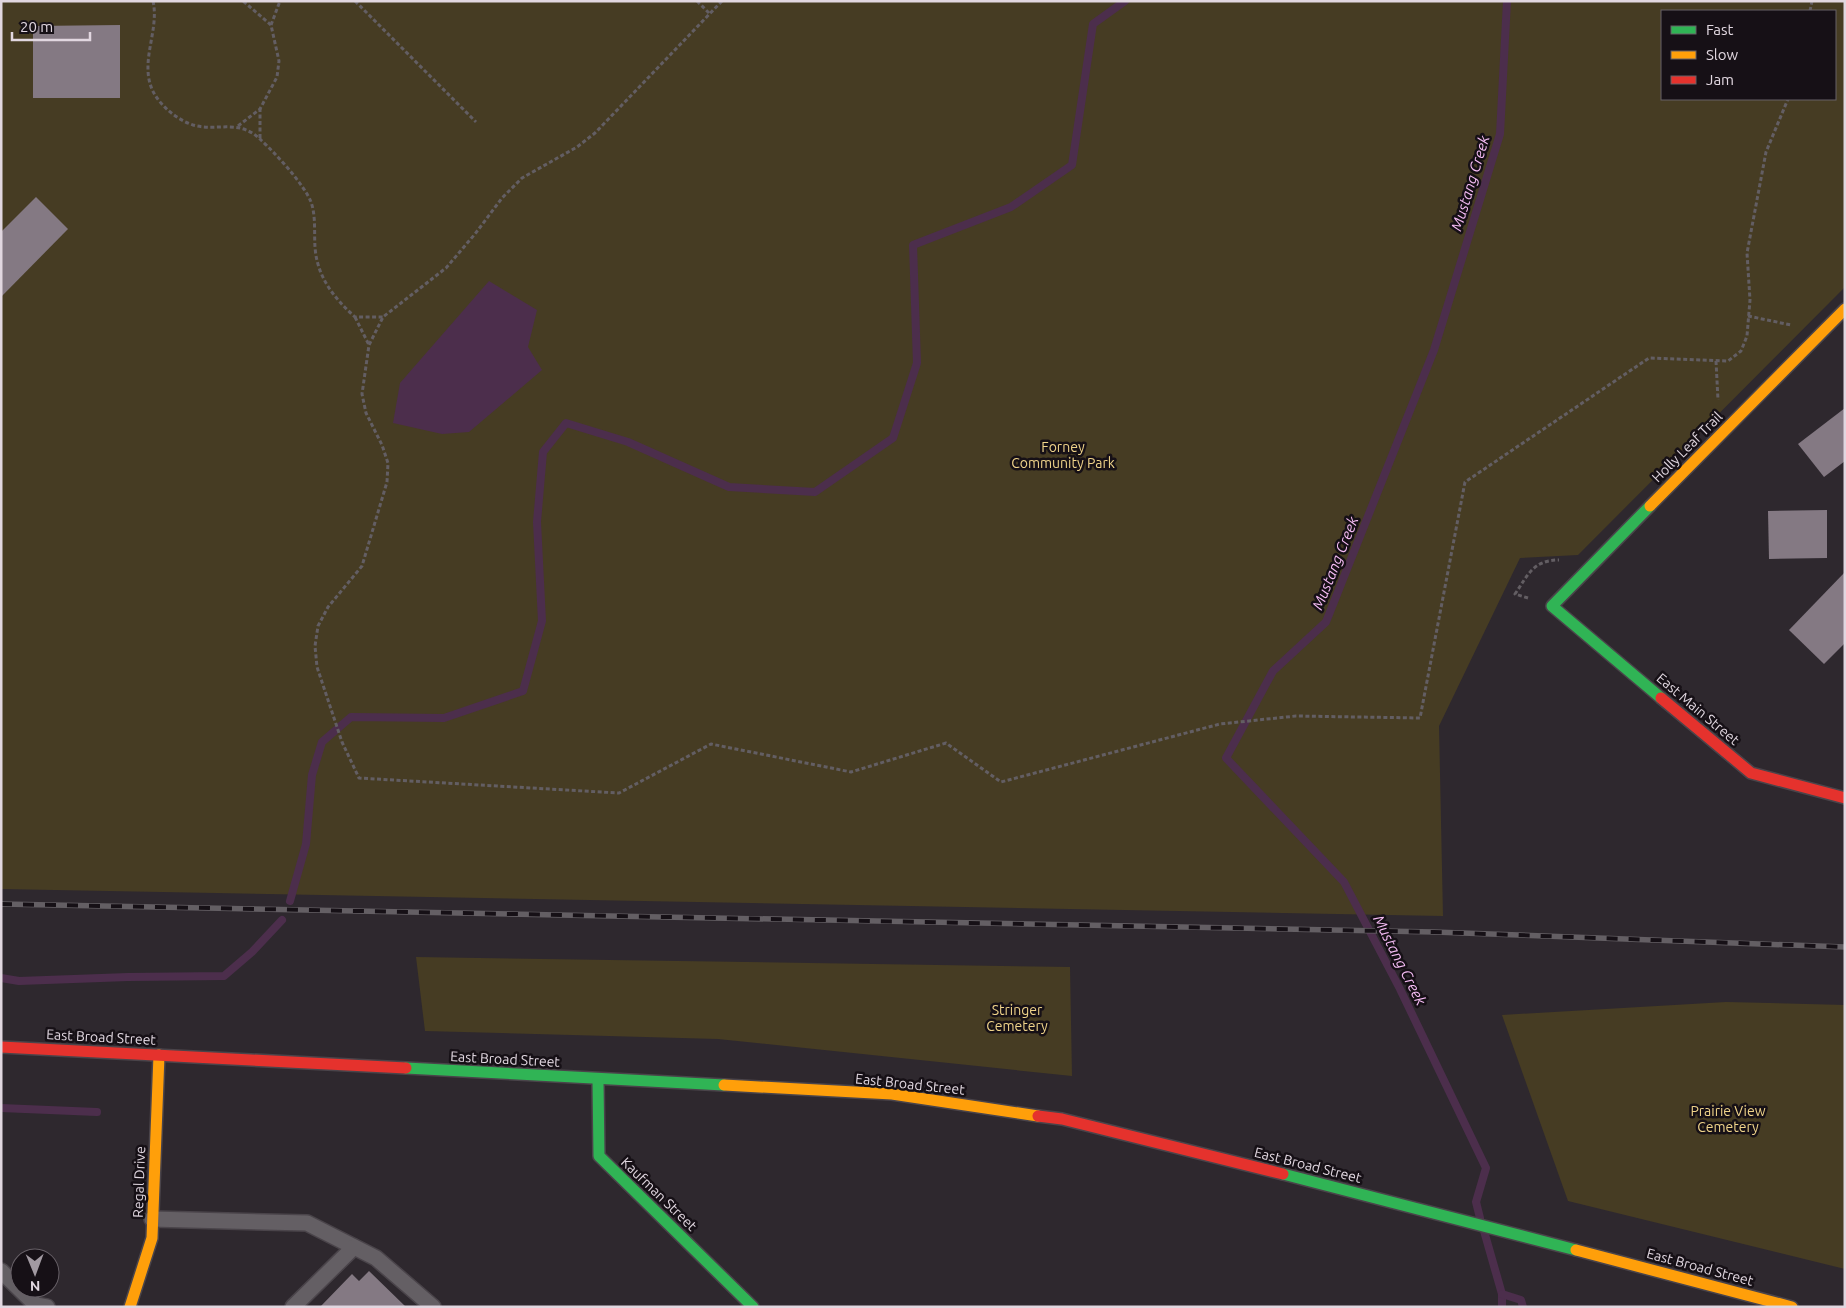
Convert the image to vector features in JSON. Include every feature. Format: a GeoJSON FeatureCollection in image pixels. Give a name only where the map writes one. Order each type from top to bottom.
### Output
{"type":"FeatureCollection","features":[{"type":"Feature","properties":{"kind":"main road","name":"Holly Leaf Trail"},"geometry":{"type":"LineString","coordinates":[[1552,606],[1845,309]]}},
{"type":"Feature","properties":{"kind":"main road","name":"East Main Street"},"geometry":{"type":"LineString","coordinates":[[1552,606],[1751,773],[1845,798]]}},
{"type":"Feature","properties":{"kind":"main road","name":"East Broad Street"},"geometry":{"type":"LineString","coordinates":[[1,1047],[598,1080],[892,1094],[1062,1119],[1434,1212],[1792,1307]]}},
{"type":"Feature","properties":{"kind":"main road","name":"Regal Drive"},"geometry":{"type":"LineString","coordinates":[[130,1307],[152,1238],[159,1055]]}},
{"type":"Feature","properties":{"kind":"main road","name":"Kaufman Street"},"geometry":{"type":"LineString","coordinates":[[598,1080],[599,1156],[753,1307]]}},
{"type":"Feature","properties":{"kind":"lane"},"geometry":{"type":"LineString","coordinates":[[152,1219],[307,1224],[376,1258],[433,1307]]}},
{"type":"Feature","properties":{"kind":"lane"},"geometry":{"type":"LineString","coordinates":[[293,1307],[354,1247]]}},
{"type":"Feature","properties":{"kind":"lane"},"geometry":{"type":"LineString","coordinates":[[1,1271],[36,1305],[47,1307]]}},
{"type":"Feature","properties":{"kind":"path"},"geometry":{"type":"LineString","coordinates":[[154,1],[154,19],[147,64],[154,94],[178,118],[194,125],[238,126],[260,138],[301,185],[311,202],[316,262],[324,280],[338,301],[355,318],[369,345]]}},
{"type":"Feature","properties":{"kind":"path"},"geometry":{"type":"LineString","coordinates":[[243,1],[272,25]]}},
{"type":"Feature","properties":{"kind":"path"},"geometry":{"type":"LineString","coordinates":[[238,126],[260,109],[277,77],[279,62],[272,25],[280,1]]}},
{"type":"Feature","properties":{"kind":"path"},"geometry":{"type":"LineString","coordinates":[[355,1],[476,122]]}},
{"type":"Feature","properties":{"kind":"path"},"geometry":{"type":"LineString","coordinates":[[697,1],[710,14]]}},
{"type":"Feature","properties":{"kind":"path"},"geometry":{"type":"LineString","coordinates":[[722,1],[595,133],[577,147],[522,178],[502,198],[446,268],[383,317],[369,345],[362,394],[366,413],[388,463],[387,482],[362,566],[328,607],[318,626],[315,646],[317,667],[342,742],[359,778],[618,793],[711,744],[851,772],[946,743],[1001,782],[1220,724],[1296,716],[1420,718],[1465,482],[1649,358],[1728,361],[1741,351],[1747,336],[1750,300],[1747,254],[1766,152],[1788,100]]}},
{"type":"Feature","properties":{"kind":"path"},"geometry":{"type":"LineString","coordinates":[[260,109],[260,138]]}},
{"type":"Feature","properties":{"kind":"path"},"geometry":{"type":"LineString","coordinates":[[1748,316],[1798,327]]}},
{"type":"Feature","properties":{"kind":"path"},"geometry":{"type":"LineString","coordinates":[[355,318],[383,317]]}},
{"type":"Feature","properties":{"kind":"path"},"geometry":{"type":"LineString","coordinates":[[1716,361],[1718,408]]}},
{"type":"Feature","properties":{"kind":"green space","name":"Forney Community Park"},"geometry":{"type":"Polygon","coordinates":[[[1,1],[1845,1],[1845,287],[1578,555],[1520,558],[1439,726],[1443,916],[1,889],[1,1]]]}},
{"type":"Feature","properties":{"kind":"green space","name":"Stringer Cemetery"},"geometry":{"type":"Polygon","coordinates":[[[416,957],[1070,967],[1072,1076],[718,1039],[425,1031],[416,957]]]}},
{"type":"Feature","properties":{"kind":"green space","name":"Prairie View Cemetery"},"geometry":{"type":"Polygon","coordinates":[[[1726,1002],[1845,1005],[1845,1269],[1568,1201],[1502,1015],[1726,1002]]]}},
{"type":"Feature","properties":{"kind":"shaded area"},"geometry":{"type":"Polygon","coordinates":[[[489,281],[537,310],[528,347],[542,370],[469,432],[442,434],[393,423],[400,383],[489,281]]]}},
{"type":"Feature","properties":{"kind":"building"},"geometry":{"type":"Polygon","coordinates":[[[120,25],[120,98],[33,98],[33,26],[120,25]]]}},
{"type":"Feature","properties":{"kind":"building"},"geometry":{"type":"Polygon","coordinates":[[[36,197],[68,229],[1,297],[1,232],[36,197]]]}},
{"type":"Feature","properties":{"kind":"building"},"geometry":{"type":"Polygon","coordinates":[[[1845,408],[1845,461],[1824,477],[1798,444],[1845,408]]]}},
{"type":"Feature","properties":{"kind":"building"},"geometry":{"type":"Polygon","coordinates":[[[1827,510],[1827,558],[1769,559],[1768,511],[1827,510]]]}},
{"type":"Feature","properties":{"kind":"building"},"geometry":{"type":"Polygon","coordinates":[[[1845,572],[1845,643],[1824,664],[1789,630],[1845,572]]]}},
{"type":"Feature","properties":{"kind":"building"},"geometry":{"type":"Polygon","coordinates":[[[369,1271],[406,1307],[320,1307],[352,1274],[359,1281],[369,1271]]]}},
{"type":"Feature","properties":{"kind":"waterway"},"geometry":{"type":"LineString","coordinates":[[290,901],[306,844],[312,775],[322,742],[351,717],[444,718],[523,691],[542,621],[537,522],[543,452],[566,423],[628,442],[729,487],[815,492],[893,438],[917,363],[913,245],[1011,207],[1072,165],[1093,24],[1125,1]]}},
{"type":"Feature","properties":{"kind":"waterway","name":"Mustang Creek"},"geometry":{"type":"LineString","coordinates":[[1480,1218],[1476,1202],[1486,1168],[1400,989],[1344,882],[1226,758],[1273,671],[1326,622],[1434,350],[1500,134],[1507,1]]}},
{"type":"Feature","properties":{"kind":"waterway"},"geometry":{"type":"LineString","coordinates":[[1,978],[19,981],[224,976],[252,952],[282,920]]}},
{"type":"Feature","properties":{"kind":"waterway"},"geometry":{"type":"LineString","coordinates":[[1,1108],[97,1112]]}},
{"type":"Feature","properties":{"kind":"waterway","name":"Mustang Creek"},"geometry":{"type":"LineString","coordinates":[[1484,1231],[1502,1294],[1502,1307]]}},
{"type":"Feature","properties":{"kind":"waterway"},"geometry":{"type":"LineString","coordinates":[[1502,1294],[1521,1300],[1523,1307]]}},
{"type":"Feature","properties":{"kind":"railway"},"geometry":{"type":"LineString","coordinates":[[1,904],[1434,932],[1845,947]]}},
{"type":"Feature","properties":{"kind":"traffic: fast"},"geometry":{"type":"LineString","coordinates":[[1650,506],[1552,606],[1661,698]]}},
{"type":"Feature","properties":{"kind":"traffic: fast"},"geometry":{"type":"LineString","coordinates":[[406,1068],[724,1085]]}},
{"type":"Feature","properties":{"kind":"traffic: fast"},"geometry":{"type":"LineString","coordinates":[[598,1080],[599,1156],[753,1307]]}},
{"type":"Feature","properties":{"kind":"traffic: fast"},"geometry":{"type":"LineString","coordinates":[[1283,1174],[1576,1250]]}},
{"type":"Feature","properties":{"kind":"traffic: slow"},"geometry":{"type":"LineString","coordinates":[[1650,506],[1845,309]]}},
{"type":"Feature","properties":{"kind":"traffic: slow"},"geometry":{"type":"LineString","coordinates":[[130,1307],[152,1238],[159,1055]]}},
{"type":"Feature","properties":{"kind":"traffic: slow"},"geometry":{"type":"LineString","coordinates":[[724,1085],[892,1094],[1038,1116]]}},
{"type":"Feature","properties":{"kind":"traffic: slow"},"geometry":{"type":"LineString","coordinates":[[1576,1250],[1792,1307]]}},
{"type":"Feature","properties":{"kind":"traffic: jam"},"geometry":{"type":"LineString","coordinates":[[1661,698],[1751,773],[1845,798]]}},
{"type":"Feature","properties":{"kind":"traffic: jam"},"geometry":{"type":"LineString","coordinates":[[1,1047],[406,1068]]}},
{"type":"Feature","properties":{"kind":"traffic: jam"},"geometry":{"type":"LineString","coordinates":[[1038,1116],[1062,1119],[1283,1174]]}}]}
